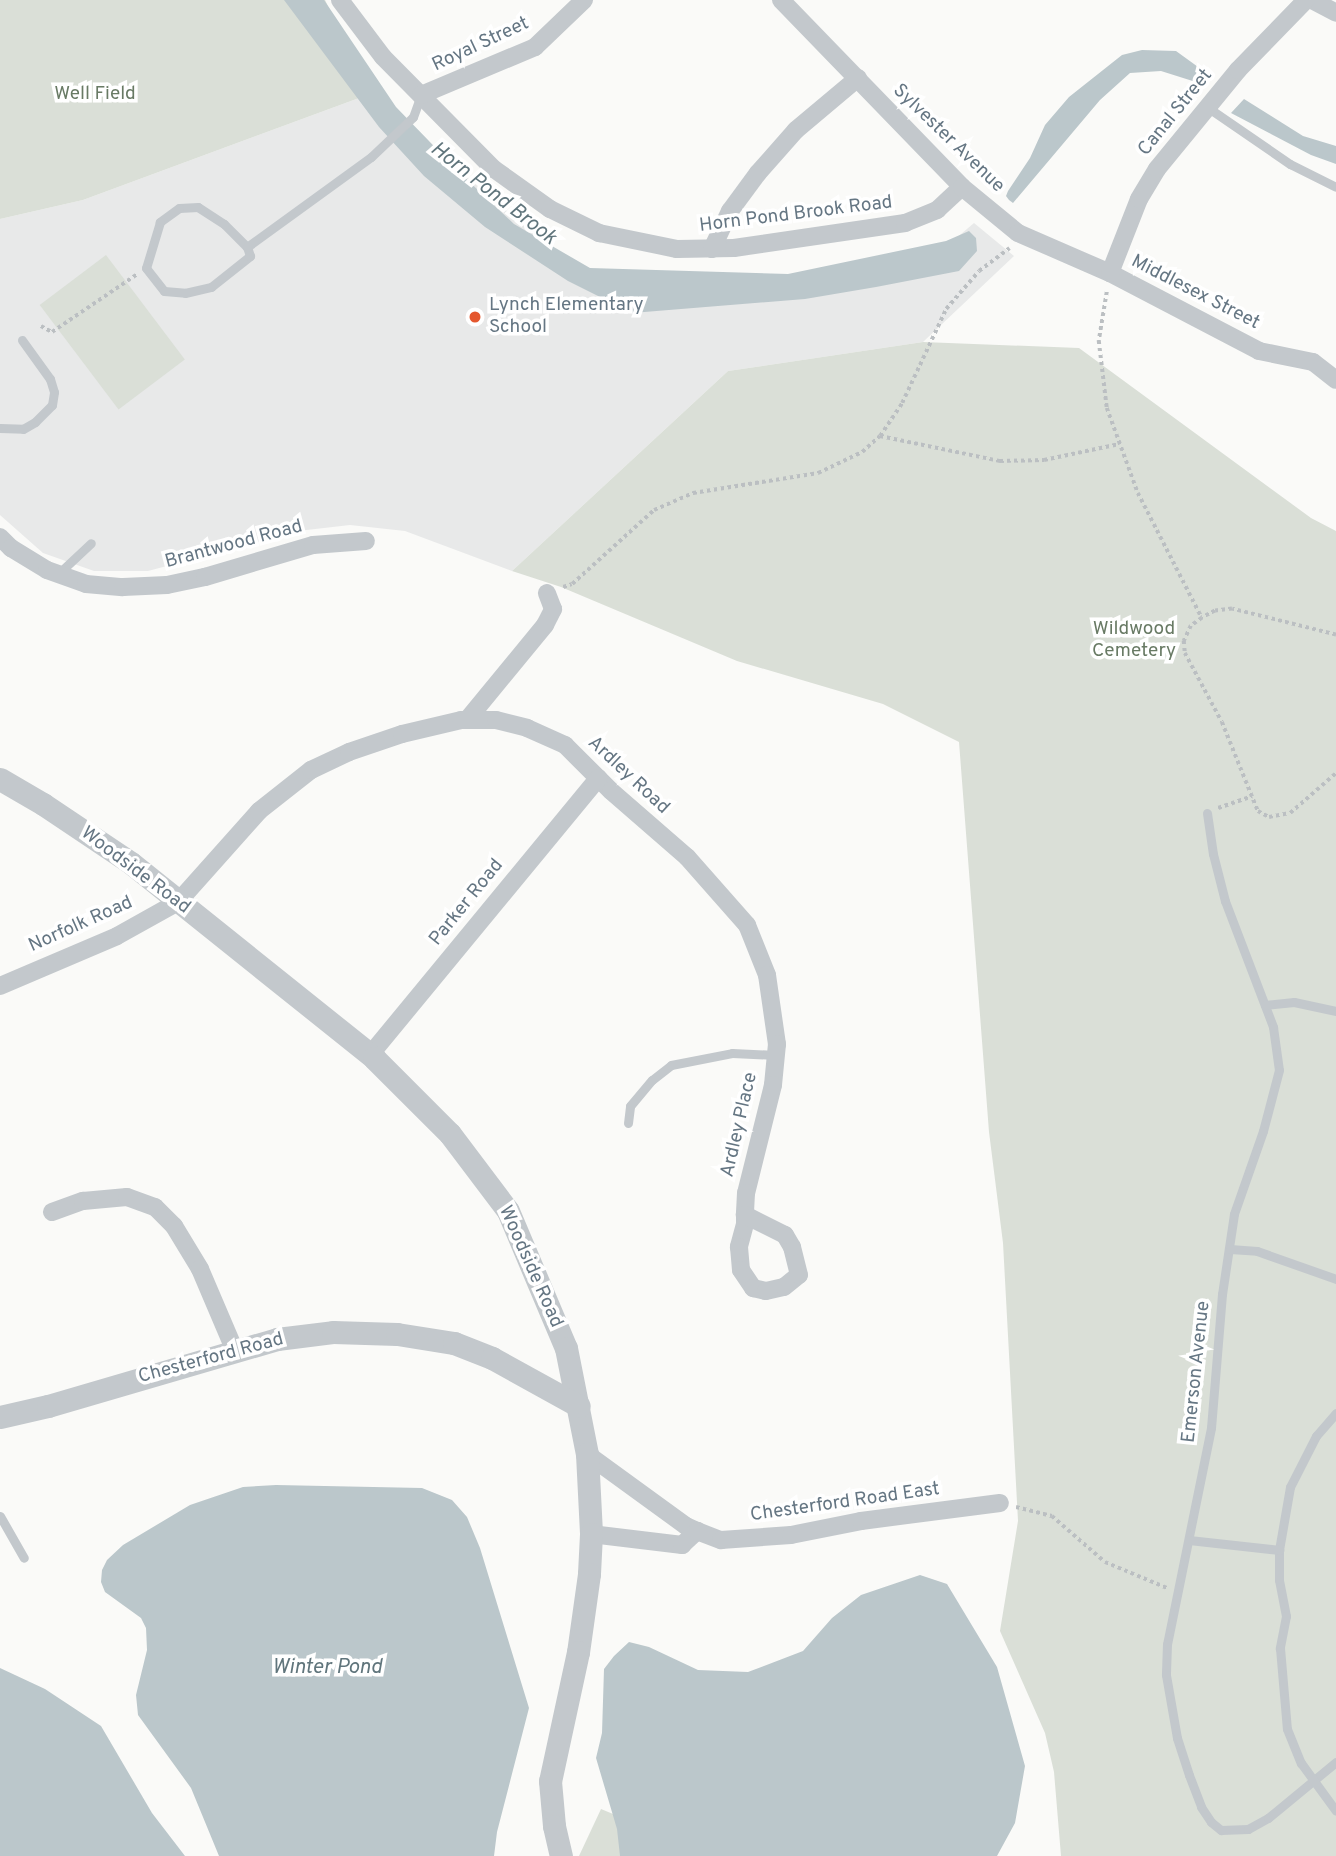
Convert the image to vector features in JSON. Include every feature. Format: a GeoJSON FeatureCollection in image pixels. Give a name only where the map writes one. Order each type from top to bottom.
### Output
{"type":"FeatureCollection","features":[{"type":"Feature","properties":{"kind":"street","name":"Horn Pond Brook Road"},"geometry":{"type":"LineString","coordinates":[[340,0],[383,57],[494,169],[521,190],[598,233],[677,249],[712,249],[905,223],[937,210],[962,187]]}},
{"type":"Feature","properties":{"kind":"street","name":"Royal Street"},"geometry":{"type":"LineString","coordinates":[[421,95],[535,47],[584,0]]}},
{"type":"Feature","properties":{"kind":"street","name":"Sylvester Avenue"},"geometry":{"type":"LineString","coordinates":[[781,0],[962,187],[1025,236],[1111,273]]}},
{"type":"Feature","properties":{"kind":"street","name":"Canal Street"},"geometry":{"type":"LineString","coordinates":[[1111,273],[1139,199],[1157,169],[1207,107],[1306,0]]}},
{"type":"Feature","properties":{"kind":"street"},"geometry":{"type":"LineString","coordinates":[[1312,0],[1336,13]]}},
{"type":"Feature","properties":{"kind":"street"},"geometry":{"type":"LineString","coordinates":[[712,249],[730,211],[758,173],[796,130],[858,78]]}},
{"type":"Feature","properties":{"kind":"street","name":"Middlesex Street"},"geometry":{"type":"LineString","coordinates":[[1111,273],[1259,351],[1313,362],[1336,380]]}},
{"type":"Feature","properties":{"kind":"street"},"geometry":{"type":"LineString","coordinates":[[1313,362],[1336,359]]}},
{"type":"Feature","properties":{"kind":"street","name":"Brantwood Road"},"geometry":{"type":"LineString","coordinates":[[0,537],[11,548],[58,574],[86,584],[123,587],[167,585],[205,577],[313,545],[366,541]]}},
{"type":"Feature","properties":{"kind":"street"},"geometry":{"type":"LineString","coordinates":[[467,720],[545,625],[553,609],[547,593]]}},
{"type":"Feature","properties":{"kind":"street","name":"Ardley Road"},"geometry":{"type":"LineString","coordinates":[[178,902],[260,811],[311,770],[349,752],[402,734],[467,720],[496,720],[527,728],[565,745],[687,857],[747,926],[766,975],[777,1049]]}},
{"type":"Feature","properties":{"kind":"street","name":"Parker Road"},"geometry":{"type":"LineString","coordinates":[[370,1055],[598,778]]}},
{"type":"Feature","properties":{"kind":"street","name":"Woodside Road"},"geometry":{"type":"LineString","coordinates":[[0,779],[43,804],[131,863],[370,1055],[450,1134],[508,1211],[566,1348],[587,1454],[591,1534],[578,1652],[563,1711],[550,1781],[554,1826],[561,1856]]}},
{"type":"Feature","properties":{"kind":"street","name":"Norfolk Road"},"geometry":{"type":"LineString","coordinates":[[0,986],[117,936],[178,902]]}},
{"type":"Feature","properties":{"kind":"street","name":"Ardley Place"},"geometry":{"type":"LineString","coordinates":[[745,1215],[746,1193],[773,1085],[777,1049]]}},
{"type":"Feature","properties":{"kind":"street"},"geometry":{"type":"LineString","coordinates":[[52,1212],[83,1201],[127,1197],[155,1207],[174,1226],[200,1269],[235,1351]]}},
{"type":"Feature","properties":{"kind":"street","name":"Chesterford Road"},"geometry":{"type":"LineString","coordinates":[[0,1417],[48,1406],[276,1339],[333,1332],[397,1334],[454,1343],[492,1358],[579,1406]]}},
{"type":"Feature","properties":{"kind":"street","name":"Chesterford Road East"},"geometry":{"type":"LineString","coordinates":[[587,1454],[686,1526],[721,1540],[791,1535],[861,1521],[1000,1503]]}},
{"type":"Feature","properties":{"kind":"street"},"geometry":{"type":"LineString","coordinates":[[591,1534],[682,1545],[697,1531]]}},
{"type":"Feature","properties":{"kind":"lane"},"geometry":{"type":"LineString","coordinates":[[247,247],[353,172],[383,146],[413,117],[421,95]]}},
{"type":"Feature","properties":{"kind":"lane"},"geometry":{"type":"LineString","coordinates":[[1207,107],[1290,164],[1336,187]]}},
{"type":"Feature","properties":{"kind":"lane"},"geometry":{"type":"LineString","coordinates":[[198,207],[225,224],[247,247],[250,256],[211,287],[198,290],[163,292],[146,268],[160,222],[178,208],[198,207]]}},
{"type":"Feature","properties":{"kind":"lane"},"geometry":{"type":"LineString","coordinates":[[0,428],[23,429],[41,418],[52,405],[54,392],[50,379],[22,340]]}},
{"type":"Feature","properties":{"kind":"lane"},"geometry":{"type":"LineString","coordinates":[[58,574],[91,543]]}},
{"type":"Feature","properties":{"kind":"lane","name":"Emerson Avenue"},"geometry":{"type":"LineString","coordinates":[[1206,813],[1225,901],[1265,1005],[1278,1050],[1279,1070],[1266,1119],[1234,1214],[1221,1305],[1211,1428],[1167,1644],[1166,1675],[1177,1738],[1189,1775],[1211,1822],[1221,1829],[1248,1829],[1314,1783]]}},
{"type":"Feature","properties":{"kind":"lane"},"geometry":{"type":"LineString","coordinates":[[1265,1005],[1294,1002],[1318,1004],[1336,1011]]}},
{"type":"Feature","properties":{"kind":"lane"},"geometry":{"type":"LineString","coordinates":[[628,1123],[630,1106],[652,1080],[671,1065],[732,1053],[777,1049]]}},
{"type":"Feature","properties":{"kind":"lane"},"geometry":{"type":"LineString","coordinates":[[1230,1249],[1257,1251],[1336,1279]]}},
{"type":"Feature","properties":{"kind":"lane"},"geometry":{"type":"LineString","coordinates":[[1336,1413],[1316,1436],[1290,1487],[1279,1550],[1279,1580],[1286,1616],[1280,1648],[1285,1718],[1294,1748],[1314,1783],[1336,1811]]}},
{"type":"Feature","properties":{"kind":"lane"},"geometry":{"type":"LineString","coordinates":[[0,1516],[24,1558]]}},
{"type":"Feature","properties":{"kind":"lane"},"geometry":{"type":"LineString","coordinates":[[1189,1540],[1279,1550]]}},
{"type":"Feature","properties":{"kind":"lane"},"geometry":{"type":"LineString","coordinates":[[1314,1783],[1336,1762]]}},
{"type":"Feature","properties":{"kind":"path"},"geometry":{"type":"LineString","coordinates":[[547,593],[572,584],[654,510],[693,493],[818,473],[862,452],[880,436],[902,403],[946,310],[979,271],[1025,236]]}},
{"type":"Feature","properties":{"kind":"path"},"geometry":{"type":"LineString","coordinates":[[41,326],[52,332],[146,268]]}},
{"type":"Feature","properties":{"kind":"path"},"geometry":{"type":"LineString","coordinates":[[1111,273],[1099,341],[1107,408],[1138,493],[1202,618]]}},
{"type":"Feature","properties":{"kind":"path"},"geometry":{"type":"LineString","coordinates":[[880,436],[1000,461],[1044,460],[1119,444]]}},
{"type":"Feature","properties":{"kind":"path"},"geometry":{"type":"LineString","coordinates":[[1336,635],[1232,610],[1215,611],[1202,618],[1191,626],[1184,641],[1185,653],[1222,722],[1258,811],[1269,817],[1280,817],[1306,801],[1336,773]]}},
{"type":"Feature","properties":{"kind":"path"},"geometry":{"type":"LineString","coordinates":[[1206,813],[1252,796]]}},
{"type":"Feature","properties":{"kind":"path"},"geometry":{"type":"LineString","coordinates":[[1000,1503],[1052,1516],[1105,1562],[1178,1593]]}},
{"type":"Feature","properties":{"kind":"shaded area","name":"Lynch Elementary School"},"geometry":{"type":"Polygon","coordinates":[[[370,94],[585,278],[725,292],[934,257],[974,223],[1014,256],[923,342],[728,371],[512,571],[405,531],[350,525],[298,531],[148,571],[94,571],[43,553],[0,515],[0,219],[83,200],[370,94]]]}},
{"type":"Feature","properties":{"kind":"green space","name":"Well Field"},"geometry":{"type":"Polygon","coordinates":[[[0,0],[325,0],[370,94],[83,200],[0,219],[0,0]]]}},
{"type":"Feature","properties":{"kind":"green space"},"geometry":{"type":"Polygon","coordinates":[[[106,255],[185,360],[119,410],[40,305],[106,255]]]}},
{"type":"Feature","properties":{"kind":"green space","name":"Wildwood Cemetery"},"geometry":{"type":"Polygon","coordinates":[[[923,342],[1079,348],[1311,518],[1336,531],[1336,1856],[1061,1856],[1054,1772],[1045,1733],[1000,1631],[1018,1521],[1003,1243],[989,1132],[959,742],[883,704],[737,661],[561,587],[512,571],[728,371],[923,342]]]}},
{"type":"Feature","properties":{"kind":"green space"},"geometry":{"type":"Polygon","coordinates":[[[601,1809],[642,1826],[650,1856],[579,1856],[601,1809]]]}},
{"type":"Feature","properties":{"kind":"water","name":"Horn Pond Brook"},"geometry":{"type":"Polygon","coordinates":[[[284,0],[324,0],[396,107],[461,174],[514,224],[590,268],[788,274],[946,241],[969,231],[976,238],[977,251],[959,271],[876,287],[805,299],[632,313],[568,281],[485,227],[424,176],[379,127],[284,0]]]}},
{"type":"Feature","properties":{"kind":"water"},"geometry":{"type":"Polygon","coordinates":[[[1142,50],[1176,51],[1205,72],[1199,83],[1161,71],[1130,73],[1100,100],[1013,203],[1009,200],[1006,196],[1008,191],[1030,158],[1045,125],[1069,97],[1122,55],[1142,50]]]}},
{"type":"Feature","properties":{"kind":"water"},"geometry":{"type":"Polygon","coordinates":[[[1244,99],[1303,136],[1336,146],[1336,164],[1311,155],[1231,113],[1244,99]]]}},
{"type":"Feature","properties":{"kind":"water","name":"Winter Pond"},"geometry":{"type":"Polygon","coordinates":[[[276,1485],[422,1488],[452,1500],[467,1517],[480,1548],[529,1708],[497,1832],[494,1856],[219,1856],[191,1788],[138,1715],[136,1695],[147,1650],[146,1628],[141,1618],[105,1592],[101,1582],[102,1570],[107,1560],[123,1545],[190,1505],[243,1487],[276,1485]]]}},
{"type":"Feature","properties":{"kind":"water"},"geometry":{"type":"Polygon","coordinates":[[[920,1575],[947,1584],[997,1667],[1025,1766],[1015,1823],[997,1856],[620,1856],[617,1829],[596,1758],[602,1733],[604,1669],[614,1656],[629,1642],[649,1647],[698,1670],[748,1672],[803,1651],[832,1618],[861,1595],[920,1575]]]}},
{"type":"Feature","properties":{"kind":"water"},"geometry":{"type":"Polygon","coordinates":[[[0,1668],[45,1689],[101,1726],[152,1813],[185,1856],[0,1856],[0,1668]]]}},
{"type":"Feature","properties":{"kind":"place","name":"Lynch Elementary School"},"geometry":{"type":"Point","coordinates":[475,317]}}]}
